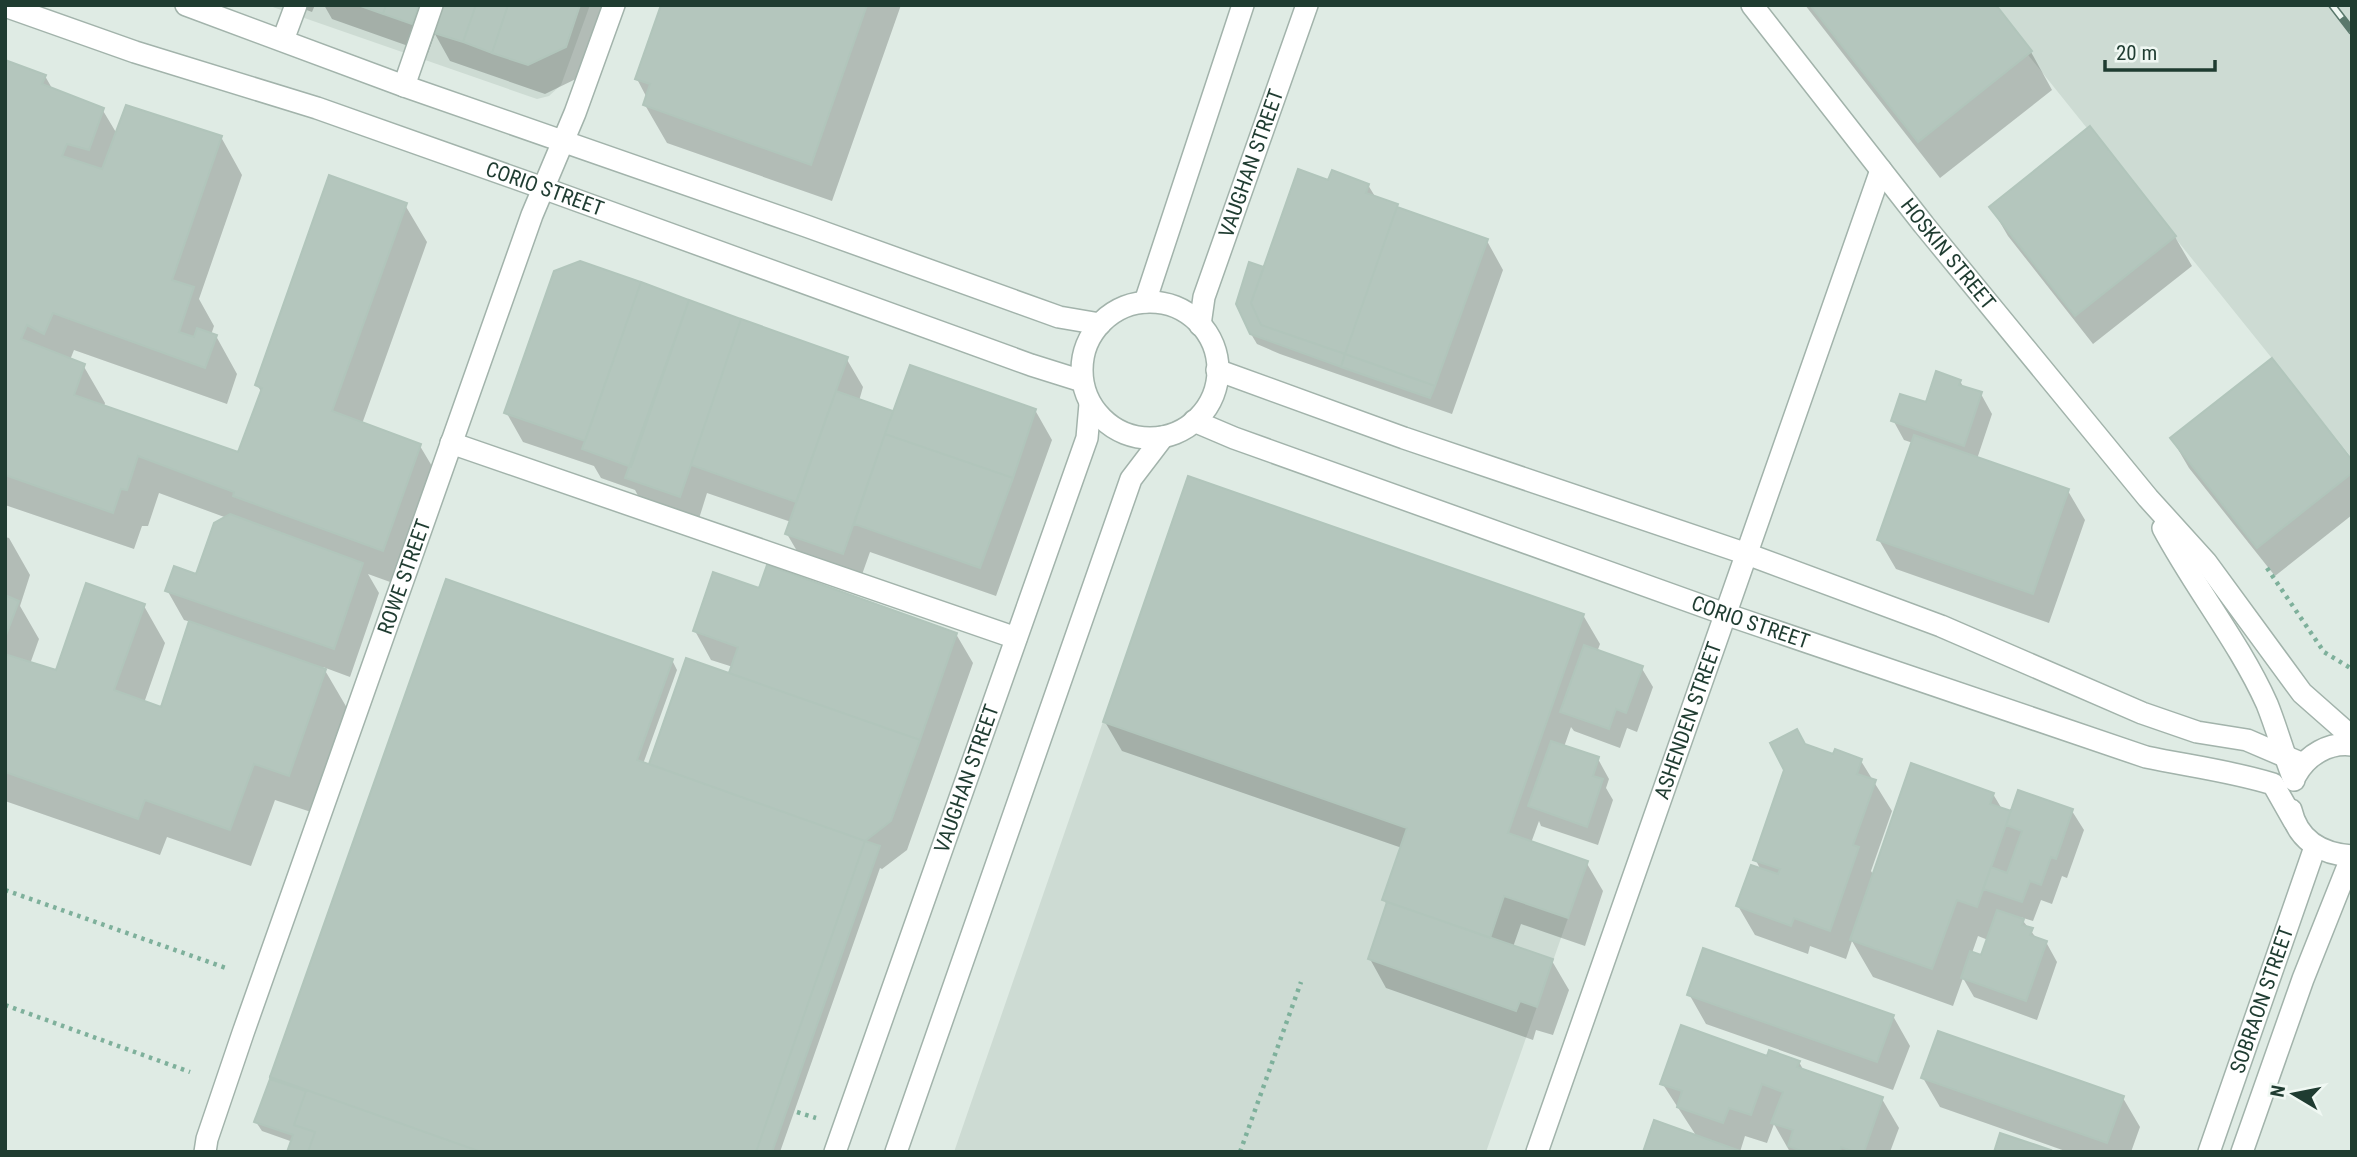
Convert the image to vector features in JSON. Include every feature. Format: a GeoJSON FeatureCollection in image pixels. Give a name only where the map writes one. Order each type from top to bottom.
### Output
{"type":"FeatureCollection","features":[{"type":"Feature","properties":{"kind":"street"},"geometry":{"type":"LineString","coordinates":[[186,5],[404,86],[1059,317],[1100,324]]}},
{"type":"Feature","properties":{"kind":"street"},"geometry":{"type":"LineString","coordinates":[[283,40],[296,5]]}},
{"type":"Feature","properties":{"kind":"street"},"geometry":{"type":"LineString","coordinates":[[404,86],[432,5]]}},
{"type":"Feature","properties":{"kind":"street","name":"ROWE STREET"},"geometry":{"type":"LineString","coordinates":[[205,1152],[243,1033],[451,443],[543,188],[614,5]]}},
{"type":"Feature","properties":{"kind":"street"},"geometry":{"type":"LineString","coordinates":[[1144,302],[1244,5]]}},
{"type":"Feature","properties":{"kind":"street","name":"VAUGHAN STREET"},"geometry":{"type":"LineString","coordinates":[[1200,325],[1204,297],[1307,5]]}},
{"type":"Feature","properties":{"kind":"street","name":"HOSKIN STREET"},"geometry":{"type":"LineString","coordinates":[[1752,5],[1881,170],[2148,498],[2206,562],[2301,693],[2352,737]]}},
{"type":"Feature","properties":{"kind":"street","name":"CORIO STREET"},"geometry":{"type":"LineString","coordinates":[[5,6],[135,52],[317,108],[1083,382]]}},
{"type":"Feature","properties":{"kind":"street","name":"ASHENDEN STREET"},"geometry":{"type":"LineString","coordinates":[[1537,1152],[1881,170]]}},
{"type":"Feature","properties":{"kind":"street"},"geometry":{"type":"LineString","coordinates":[[1144,302],[1165,303],[1184,311],[1200,325],[1210,338],[1216,354],[1217,370],[1214,390],[1206,407],[1194,421],[1179,431],[1146,438],[1114,428],[1101,417],[1090,404],[1083,382],[1082,361],[1088,341],[1100,324],[1128,305],[1144,302]]}},
{"type":"Feature","properties":{"kind":"street"},"geometry":{"type":"LineString","coordinates":[[1217,370],[1391,433],[1747,554],[1941,626],[2141,713],[2197,732],[2246,740],[2293,767]]}},
{"type":"Feature","properties":{"kind":"street","name":"VAUGHAN STREET"},"geometry":{"type":"LineString","coordinates":[[835,1152],[1087,438],[1090,404]]}},
{"type":"Feature","properties":{"kind":"street","name":"CORIO STREET"},"geometry":{"type":"LineString","coordinates":[[1194,421],[1259,447],[1725,614],[2146,757],[2237,773],[2273,784],[2301,833],[2315,847]]}},
{"type":"Feature","properties":{"kind":"street"},"geometry":{"type":"LineString","coordinates":[[896,1152],[1131,479],[1163,436]]}},
{"type":"Feature","properties":{"kind":"street"},"geometry":{"type":"LineString","coordinates":[[451,443],[1016,638]]}},
{"type":"Feature","properties":{"kind":"street","name":"HOSKIN STREET"},"geometry":{"type":"LineString","coordinates":[[2148,498],[2182,563],[2234,645],[2267,704],[2293,767]]}},
{"type":"Feature","properties":{"kind":"street"},"geometry":{"type":"LineString","coordinates":[[2293,767],[2340,743],[2352,745]]}},
{"type":"Feature","properties":{"kind":"street"},"geometry":{"type":"LineString","coordinates":[[2293,767],[2290,802],[2294,821]]}},
{"type":"Feature","properties":{"kind":"street"},"geometry":{"type":"LineString","coordinates":[[2315,847],[2332,854],[2352,856]]}},
{"type":"Feature","properties":{"kind":"street","name":"SOBRAON STREET"},"geometry":{"type":"LineString","coordinates":[[2209,1152],[2315,847]]}},
{"type":"Feature","properties":{"kind":"street","name":"SOBRAON STREET"},"geometry":{"type":"LineString","coordinates":[[2242,1152],[2304,979],[2352,856]]}},
{"type":"Feature","properties":{"kind":"path"},"geometry":{"type":"LineString","coordinates":[[2267,568],[2324,652],[2352,669]]}},
{"type":"Feature","properties":{"kind":"path"},"geometry":{"type":"LineString","coordinates":[[5,890],[226,968]]}},
{"type":"Feature","properties":{"kind":"path"},"geometry":{"type":"LineString","coordinates":[[1240,1152],[1301,982]]}},
{"type":"Feature","properties":{"kind":"path"},"geometry":{"type":"LineString","coordinates":[[5,1005],[190,1072]]}},
{"type":"Feature","properties":{"kind":"shaded area"},"geometry":{"type":"Polygon","coordinates":[[[267,5],[590,5],[561,85],[549,96],[537,99],[267,5]]]}},
{"type":"Feature","properties":{"kind":"shaded area"},"geometry":{"type":"Polygon","coordinates":[[[1988,5],[2352,5],[2352,458],[1988,5]]]}},
{"type":"Feature","properties":{"kind":"shaded area"},"geometry":{"type":"Polygon","coordinates":[[[1188,476],[1584,614],[1508,833],[1588,861],[1486,1152],[954,1152],[1188,476]]]}},
{"type":"Feature","properties":{"kind":"building"},"geometry":{"type":"Polygon","coordinates":[[[358,5],[386,5],[383,14],[358,5]]]}},
{"type":"Feature","properties":{"kind":"building"},"geometry":{"type":"Polygon","coordinates":[[[386,5],[419,5],[412,24],[383,14],[386,5]]]}},
{"type":"Feature","properties":{"kind":"building"},"geometry":{"type":"Polygon","coordinates":[[[440,5],[476,5],[463,42],[431,32],[440,5]]]}},
{"type":"Feature","properties":{"kind":"building"},"geometry":{"type":"Polygon","coordinates":[[[476,5],[508,5],[492,53],[463,42],[476,5]]]}},
{"type":"Feature","properties":{"kind":"building"},"geometry":{"type":"Polygon","coordinates":[[[508,5],[580,5],[566,47],[528,65],[492,53],[508,5]]]}},
{"type":"Feature","properties":{"kind":"building"},"geometry":{"type":"Polygon","coordinates":[[[661,5],[867,5],[811,165],[643,105],[650,84],[635,79],[661,5]]]}},
{"type":"Feature","properties":{"kind":"building"},"geometry":{"type":"Polygon","coordinates":[[[1810,5],[1996,5],[2032,51],[1918,142],[1810,5]]]}},
{"type":"Feature","properties":{"kind":"building"},"geometry":{"type":"Polygon","coordinates":[[[5,60],[46,75],[42,84],[104,108],[89,150],[67,144],[62,156],[102,169],[126,105],[222,136],[172,280],[194,287],[179,332],[194,337],[197,328],[217,335],[205,368],[53,313],[44,334],[27,325],[21,339],[85,364],[74,395],[238,452],[262,388],[255,385],[329,175],[407,203],[332,411],[421,444],[383,551],[233,496],[234,492],[138,456],[127,490],[121,489],[113,513],[5,475],[5,60]]]}},
{"type":"Feature","properties":{"kind":"building"},"geometry":{"type":"Polygon","coordinates":[[[2090,126],[2176,236],[2075,316],[1989,207],[2090,126]]]}},
{"type":"Feature","properties":{"kind":"building"},"geometry":{"type":"Polygon","coordinates":[[[1298,169],[1328,180],[1332,170],[1369,184],[1366,193],[1398,204],[1345,354],[1261,325],[1251,303],[1298,169]]]}},
{"type":"Feature","properties":{"kind":"building"},"geometry":{"type":"Polygon","coordinates":[[[1397,207],[1488,239],[1435,386],[1345,354],[1397,207]]]}},
{"type":"Feature","properties":{"kind":"building"},"geometry":{"type":"Polygon","coordinates":[[[580,261],[641,282],[585,441],[504,413],[554,271],[580,261]]]}},
{"type":"Feature","properties":{"kind":"building"},"geometry":{"type":"Polygon","coordinates":[[[1249,262],[1264,267],[1251,303],[1261,325],[1345,354],[1341,367],[1250,334],[1236,304],[1249,262]]]}},
{"type":"Feature","properties":{"kind":"building"},"geometry":{"type":"Polygon","coordinates":[[[641,282],[689,300],[631,467],[582,449],[641,282]]]}},
{"type":"Feature","properties":{"kind":"building"},"geometry":{"type":"Polygon","coordinates":[[[689,300],[741,319],[680,497],[625,478],[689,300]]]}},
{"type":"Feature","properties":{"kind":"building"},"geometry":{"type":"Polygon","coordinates":[[[741,319],[848,357],[796,502],[691,465],[741,319]]]}},
{"type":"Feature","properties":{"kind":"building"},"geometry":{"type":"Polygon","coordinates":[[[1345,354],[1435,386],[1430,398],[1341,367],[1345,354]]]}},
{"type":"Feature","properties":{"kind":"building"},"geometry":{"type":"Polygon","coordinates":[[[2272,358],[2352,460],[2352,473],[2257,548],[2170,438],[2272,358]]]}},
{"type":"Feature","properties":{"kind":"building"},"geometry":{"type":"Polygon","coordinates":[[[910,365],[1036,409],[1013,478],[885,434],[910,365]]]}},
{"type":"Feature","properties":{"kind":"building"},"geometry":{"type":"Polygon","coordinates":[[[1936,371],[1961,380],[1959,385],[1982,392],[1964,446],[1891,421],[1900,394],[1926,402],[1936,371]]]}},
{"type":"Feature","properties":{"kind":"building"},"geometry":{"type":"Polygon","coordinates":[[[836,391],[893,411],[843,554],[785,534],[836,391]]]}},
{"type":"Feature","properties":{"kind":"building"},"geometry":{"type":"Polygon","coordinates":[[[885,434],[1013,478],[980,568],[854,524],[885,434]]]}},
{"type":"Feature","properties":{"kind":"building"},"geometry":{"type":"Polygon","coordinates":[[[1914,435],[2069,489],[2033,594],[1877,540],[1914,435]]]}},
{"type":"Feature","properties":{"kind":"building"},"geometry":{"type":"Polygon","coordinates":[[[1188,476],[1584,614],[1508,833],[1588,861],[1568,918],[1504,896],[1490,938],[1382,900],[1407,828],[1103,722],[1188,476]]]}},
{"type":"Feature","properties":{"kind":"building"},"geometry":{"type":"Polygon","coordinates":[[[230,514],[363,563],[334,649],[165,591],[174,566],[196,574],[214,523],[230,514]]]}},
{"type":"Feature","properties":{"kind":"building"},"geometry":{"type":"Polygon","coordinates":[[[767,565],[957,633],[920,740],[729,673],[738,647],[693,631],[713,572],[759,588],[767,565]]]}},
{"type":"Feature","properties":{"kind":"building"},"geometry":{"type":"Polygon","coordinates":[[[446,579],[673,659],[637,760],[865,841],[756,1152],[481,1152],[270,1077],[446,579]]]}},
{"type":"Feature","properties":{"kind":"building"},"geometry":{"type":"Polygon","coordinates":[[[86,583],[145,604],[114,690],[161,707],[189,621],[326,669],[289,776],[254,764],[230,830],[145,800],[138,819],[5,772],[5,654],[56,670],[86,583]]]}},
{"type":"Feature","properties":{"kind":"building"},"geometry":{"type":"Polygon","coordinates":[[[5,595],[19,601],[5,638],[5,595]]]}},
{"type":"Feature","properties":{"kind":"building"},"geometry":{"type":"Polygon","coordinates":[[[1584,645],[1643,666],[1626,713],[1616,709],[1609,729],[1560,712],[1584,645]]]}},
{"type":"Feature","properties":{"kind":"building"},"geometry":{"type":"Polygon","coordinates":[[[686,658],[920,740],[891,821],[865,841],[649,764],[686,658]]]}},
{"type":"Feature","properties":{"kind":"building"},"geometry":{"type":"Polygon","coordinates":[[[1797,729],[1805,744],[1833,754],[1835,749],[1862,759],[1857,774],[1876,780],[1853,845],[1859,847],[1830,931],[1794,918],[1791,926],[1736,906],[1751,865],[1778,874],[1780,869],[1753,860],[1784,770],[1770,743],[1797,729]]]}},
{"type":"Feature","properties":{"kind":"building"},"geometry":{"type":"Polygon","coordinates":[[[1551,741],[1599,757],[1593,776],[1603,779],[1587,827],[1528,806],[1551,741]]]}},
{"type":"Feature","properties":{"kind":"building"},"geometry":{"type":"Polygon","coordinates":[[[1911,763],[1994,793],[1990,804],[2011,811],[1977,907],[1957,900],[1932,969],[1850,940],[1911,763]]]}},
{"type":"Feature","properties":{"kind":"building"},"geometry":{"type":"Polygon","coordinates":[[[2018,790],[2073,809],[2056,859],[2051,857],[2041,885],[2030,881],[2022,902],[1983,889],[1991,867],[2007,873],[2022,831],[2006,825],[2018,790]]]}},
{"type":"Feature","properties":{"kind":"building"},"geometry":{"type":"Polygon","coordinates":[[[865,841],[880,846],[772,1152],[756,1152],[865,841]]]}},
{"type":"Feature","properties":{"kind":"building"},"geometry":{"type":"Polygon","coordinates":[[[1387,902],[1553,959],[1537,1007],[1520,1001],[1516,1011],[1368,959],[1387,902]]]}},
{"type":"Feature","properties":{"kind":"building"},"geometry":{"type":"Polygon","coordinates":[[[1997,910],[2024,919],[2022,925],[2033,928],[2030,935],[2047,941],[2026,1001],[1961,978],[1970,951],[1981,955],[1997,910]]]}},
{"type":"Feature","properties":{"kind":"building"},"geometry":{"type":"Polygon","coordinates":[[[1703,948],[1894,1015],[1877,1062],[1687,995],[1703,948]]]}},
{"type":"Feature","properties":{"kind":"building"},"geometry":{"type":"Polygon","coordinates":[[[1681,1025],[1767,1056],[1769,1050],[1800,1061],[1797,1067],[1883,1097],[1864,1152],[1854,1152],[1841,1147],[1840,1152],[1804,1152],[1788,1146],[1793,1130],[1771,1123],[1783,1092],[1762,1084],[1751,1115],[1729,1108],[1723,1123],[1677,1107],[1682,1091],[1660,1084],[1681,1025]]]}},
{"type":"Feature","properties":{"kind":"building"},"geometry":{"type":"Polygon","coordinates":[[[1938,1031],[2124,1096],[2107,1143],[1921,1078],[1938,1031]]]}},
{"type":"Feature","properties":{"kind":"building"},"geometry":{"type":"Polygon","coordinates":[[[270,1077],[481,1152],[308,1152],[315,1132],[294,1125],[306,1091],[270,1077]]]}},
{"type":"Feature","properties":{"kind":"building"},"geometry":{"type":"Polygon","coordinates":[[[270,1079],[306,1091],[294,1125],[315,1132],[308,1152],[287,1152],[293,1135],[254,1122],[270,1079]]]}},
{"type":"Feature","properties":{"kind":"building"},"geometry":{"type":"Polygon","coordinates":[[[1654,1120],[1743,1152],[1643,1152],[1654,1120]]]}},
{"type":"Feature","properties":{"kind":"building"},"geometry":{"type":"Polygon","coordinates":[[[2000,1133],[2051,1150],[1994,1152],[2000,1133]]]}},
{"type":"Feature","properties":{"kind":"railway"},"geometry":{"type":"LineString","coordinates":[[2332,5],[2352,31]]}}]}
